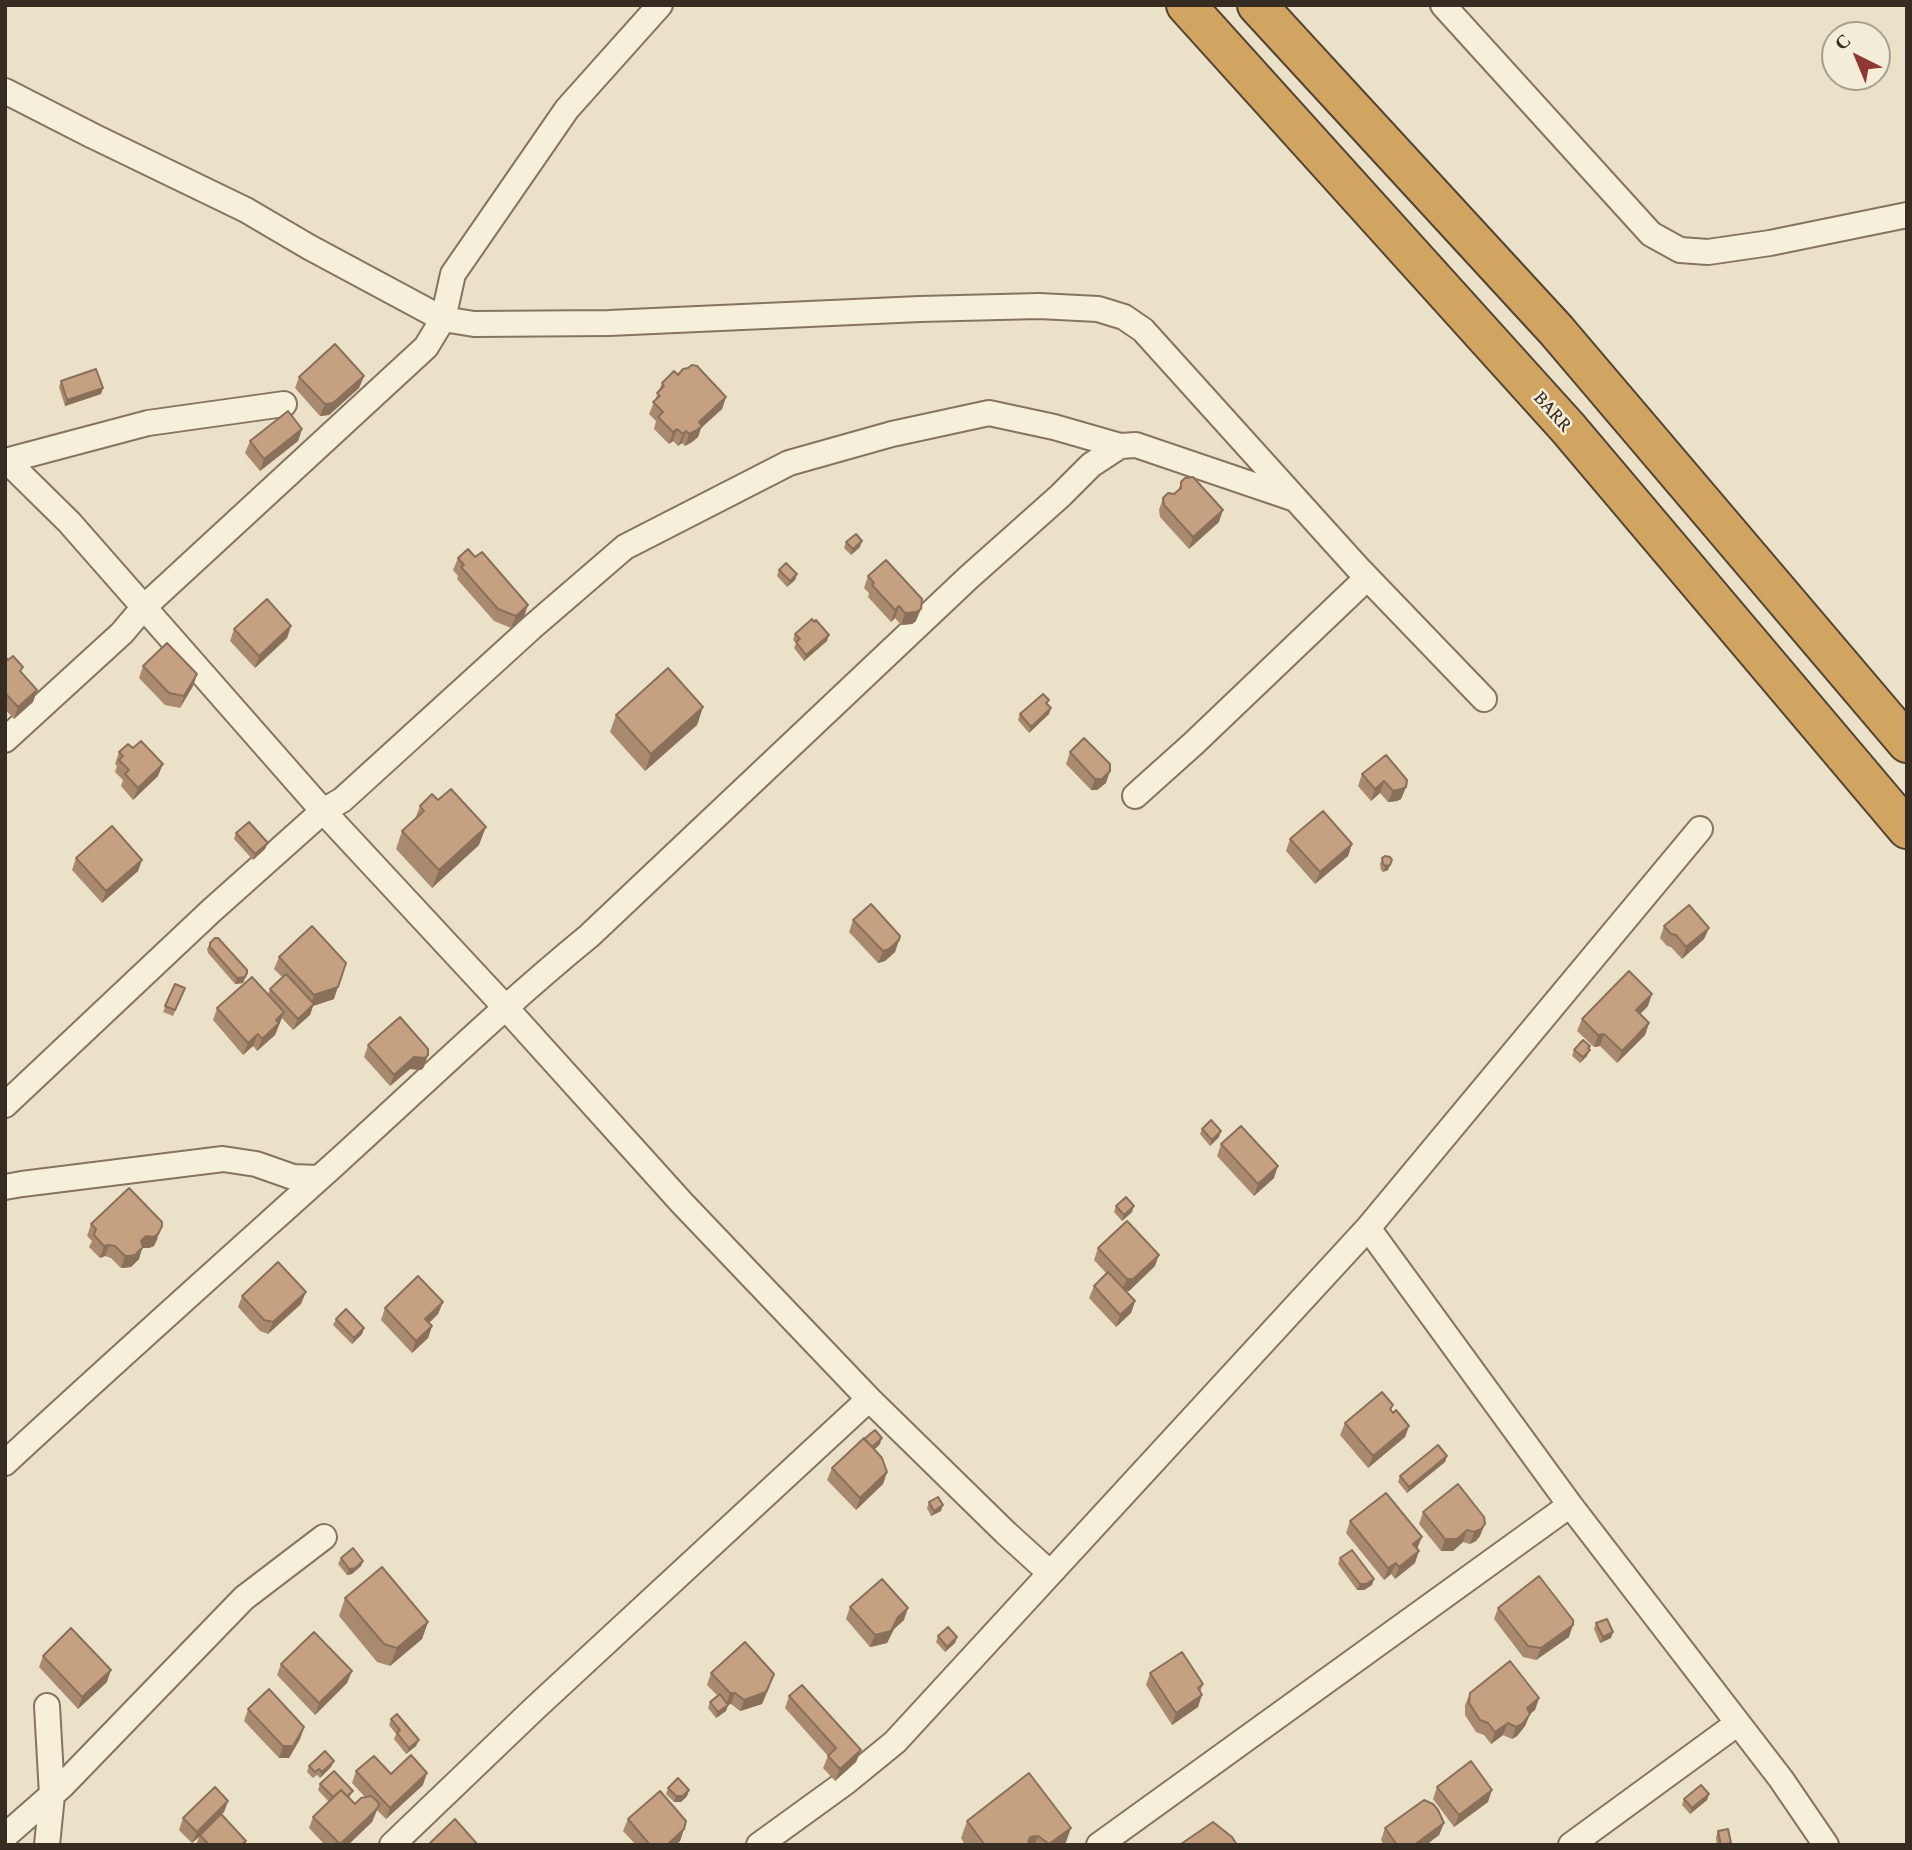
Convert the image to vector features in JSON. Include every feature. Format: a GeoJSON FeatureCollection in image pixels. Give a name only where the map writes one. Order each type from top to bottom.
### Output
{"type":"FeatureCollection","features":[{"type":"Feature","properties":{"kind":"highway","name":"BARR"},"geometry":{"type":"LineString","coordinates":[[1186,5],[1569,428],[1907,829]]}},
{"type":"Feature","properties":{"kind":"highway"},"geometry":{"type":"LineString","coordinates":[[1257,5],[1556,330],[1907,743]]}},
{"type":"Feature","properties":{"kind":"street"},"geometry":{"type":"LineString","coordinates":[[5,740],[426,346],[443,319],[453,274],[567,109],[660,5]]}},
{"type":"Feature","properties":{"kind":"street"},"geometry":{"type":"LineString","coordinates":[[1443,5],[1651,234],[1680,250],[1709,252],[1770,243],[1907,215]]}},
{"type":"Feature","properties":{"kind":"street"},"geometry":{"type":"LineString","coordinates":[[5,91],[246,210],[443,319],[474,324],[609,323],[1039,306],[1098,309],[1124,317],[1143,330],[1367,578],[1484,699]]}},
{"type":"Feature","properties":{"kind":"street"},"geometry":{"type":"LineString","coordinates":[[6,461],[148,423],[284,404]]}},
{"type":"Feature","properties":{"kind":"street"},"geometry":{"type":"LineString","coordinates":[[5,1105],[182,937],[323,811],[342,800],[531,628],[625,547],[789,463],[892,434],[989,413],[1054,427],[1119,446],[1136,445],[1297,500]]}},
{"type":"Feature","properties":{"kind":"street"},"geometry":{"type":"LineString","coordinates":[[5,1463],[539,977],[589,936],[1091,465],[1119,446]]}},
{"type":"Feature","properties":{"kind":"street"},"geometry":{"type":"LineString","coordinates":[[6,461],[69,522],[323,811],[682,1203],[869,1399],[1050,1573]]}},
{"type":"Feature","properties":{"kind":"street"},"geometry":{"type":"LineString","coordinates":[[1135,796],[1367,578]]}},
{"type":"Feature","properties":{"kind":"street"},"geometry":{"type":"LineString","coordinates":[[759,1845],[846,1782],[895,1742],[1368,1228],[1700,829]]}},
{"type":"Feature","properties":{"kind":"street"},"geometry":{"type":"LineString","coordinates":[[5,1187],[223,1159],[256,1164],[293,1177],[319,1178]]}},
{"type":"Feature","properties":{"kind":"street"},"geometry":{"type":"LineString","coordinates":[[1368,1228],[1570,1505],[1781,1779],[1826,1845]]}},
{"type":"Feature","properties":{"kind":"street"},"geometry":{"type":"LineString","coordinates":[[392,1845],[534,1709],[869,1399]]}},
{"type":"Feature","properties":{"kind":"street"},"geometry":{"type":"LineString","coordinates":[[1099,1845],[1570,1505]]}},
{"type":"Feature","properties":{"kind":"street"},"geometry":{"type":"LineString","coordinates":[[5,1836],[52,1796],[244,1598],[324,1537]]}},
{"type":"Feature","properties":{"kind":"street"},"geometry":{"type":"LineString","coordinates":[[47,1706],[52,1796],[47,1845]]}},
{"type":"Feature","properties":{"kind":"street"},"geometry":{"type":"LineString","coordinates":[[1571,1845],[1738,1723]]}},
{"type":"Feature","properties":{"kind":"building"},"geometry":{"type":"Polygon","coordinates":[[[335,344],[364,376],[333,403],[325,404],[299,377],[335,344]]]}},
{"type":"Feature","properties":{"kind":"building"},"geometry":{"type":"Polygon","coordinates":[[[692,365],[697,366],[726,397],[699,422],[702,426],[697,430],[689,434],[686,431],[683,434],[677,429],[673,432],[658,417],[663,412],[653,402],[660,396],[657,393],[664,386],[662,383],[674,371],[678,375],[692,365]]]}},
{"type":"Feature","properties":{"kind":"building"},"geometry":{"type":"Polygon","coordinates":[[[96,369],[103,388],[67,400],[61,381],[96,369]]]}},
{"type":"Feature","properties":{"kind":"building"},"geometry":{"type":"Polygon","coordinates":[[[288,411],[302,429],[264,459],[250,441],[288,411]]]}},
{"type":"Feature","properties":{"kind":"building"},"geometry":{"type":"Polygon","coordinates":[[[1193,477],[1223,510],[1193,537],[1164,505],[1163,498],[1181,488],[1181,482],[1185,478],[1193,477]]]}},
{"type":"Feature","properties":{"kind":"building"},"geometry":{"type":"Polygon","coordinates":[[[856,534],[862,541],[853,549],[846,542],[856,534]]]}},
{"type":"Feature","properties":{"kind":"building"},"geometry":{"type":"Polygon","coordinates":[[[468,549],[475,557],[482,552],[528,605],[516,616],[498,609],[461,567],[464,565],[458,558],[468,549]]]}},
{"type":"Feature","properties":{"kind":"building"},"geometry":{"type":"Polygon","coordinates":[[[886,560],[922,599],[921,609],[905,613],[899,606],[895,610],[872,585],[874,583],[868,576],[886,560]]]}},
{"type":"Feature","properties":{"kind":"building"},"geometry":{"type":"Polygon","coordinates":[[[786,563],[797,574],[790,581],[779,570],[786,563]]]}},
{"type":"Feature","properties":{"kind":"building"},"geometry":{"type":"Polygon","coordinates":[[[267,599],[291,626],[259,656],[234,629],[267,599]]]}},
{"type":"Feature","properties":{"kind":"building"},"geometry":{"type":"Polygon","coordinates":[[[812,619],[829,635],[806,655],[796,642],[800,639],[795,634],[812,619]]]}},
{"type":"Feature","properties":{"kind":"building"},"geometry":{"type":"Polygon","coordinates":[[[167,643],[197,674],[184,696],[169,693],[143,666],[167,643]]]}},
{"type":"Feature","properties":{"kind":"building"},"geometry":{"type":"Polygon","coordinates":[[[13,656],[23,667],[20,671],[37,690],[18,707],[5,693],[5,657],[8,660],[13,656]]]}},
{"type":"Feature","properties":{"kind":"building"},"geometry":{"type":"Polygon","coordinates":[[[668,668],[703,707],[651,754],[616,715],[668,668]]]}},
{"type":"Feature","properties":{"kind":"building"},"geometry":{"type":"Polygon","coordinates":[[[1043,694],[1049,700],[1046,703],[1051,708],[1031,727],[1020,714],[1043,694]]]}},
{"type":"Feature","properties":{"kind":"building"},"geometry":{"type":"Polygon","coordinates":[[[1084,738],[1110,764],[1110,771],[1102,779],[1095,779],[1070,752],[1084,738]]]}},
{"type":"Feature","properties":{"kind":"building"},"geometry":{"type":"Polygon","coordinates":[[[141,741],[163,764],[138,788],[125,774],[129,770],[119,760],[123,756],[119,752],[128,744],[133,748],[141,741]]]}},
{"type":"Feature","properties":{"kind":"building"},"geometry":{"type":"Polygon","coordinates":[[[1386,755],[1407,780],[1406,787],[1393,791],[1384,781],[1375,789],[1362,774],[1386,755]]]}},
{"type":"Feature","properties":{"kind":"building"},"geometry":{"type":"Polygon","coordinates":[[[451,789],[486,827],[439,870],[402,831],[424,811],[420,806],[432,794],[438,800],[451,789]]]}},
{"type":"Feature","properties":{"kind":"building"},"geometry":{"type":"Polygon","coordinates":[[[1323,811],[1352,844],[1320,872],[1290,839],[1323,811]]]}},
{"type":"Feature","properties":{"kind":"building"},"geometry":{"type":"Polygon","coordinates":[[[249,822],[268,843],[255,854],[236,833],[249,822]]]}},
{"type":"Feature","properties":{"kind":"building"},"geometry":{"type":"Polygon","coordinates":[[[112,826],[142,860],[106,891],[76,858],[112,826]]]}},
{"type":"Feature","properties":{"kind":"building"},"geometry":{"type":"Polygon","coordinates":[[[1385,856],[1392,860],[1390,865],[1383,864],[1382,858],[1385,856]]]}},
{"type":"Feature","properties":{"kind":"building"},"geometry":{"type":"Polygon","coordinates":[[[871,904],[900,936],[889,949],[883,951],[853,920],[871,904]]]}},
{"type":"Feature","properties":{"kind":"building"},"geometry":{"type":"Polygon","coordinates":[[[1689,905],[1709,928],[1686,947],[1664,926],[1689,905]]]}},
{"type":"Feature","properties":{"kind":"building"},"geometry":{"type":"Polygon","coordinates":[[[312,926],[346,963],[338,987],[314,995],[279,957],[312,926]]]}},
{"type":"Feature","properties":{"kind":"building"},"geometry":{"type":"Polygon","coordinates":[[[215,938],[218,938],[247,970],[245,977],[237,978],[210,947],[215,938]]]}},
{"type":"Feature","properties":{"kind":"building"},"geometry":{"type":"Polygon","coordinates":[[[1629,971],[1652,994],[1636,1010],[1649,1023],[1622,1051],[1604,1034],[1598,1035],[1582,1019],[1629,971]]]}},
{"type":"Feature","properties":{"kind":"building"},"geometry":{"type":"Polygon","coordinates":[[[286,974],[314,1004],[298,1019],[270,989],[286,974]]]}},
{"type":"Feature","properties":{"kind":"building"},"geometry":{"type":"Polygon","coordinates":[[[252,977],[284,1012],[276,1020],[279,1023],[262,1039],[258,1034],[248,1043],[217,1008],[252,977]]]}},
{"type":"Feature","properties":{"kind":"building"},"geometry":{"type":"Polygon","coordinates":[[[175,984],[185,988],[175,1010],[165,1006],[175,984]]]}},
{"type":"Feature","properties":{"kind":"building"},"geometry":{"type":"Polygon","coordinates":[[[400,1017],[428,1049],[428,1055],[425,1058],[414,1057],[394,1075],[368,1045],[400,1017]]]}},
{"type":"Feature","properties":{"kind":"building"},"geometry":{"type":"Polygon","coordinates":[[[1583,1040],[1590,1046],[1590,1050],[1583,1057],[1574,1050],[1583,1040]]]}},
{"type":"Feature","properties":{"kind":"building"},"geometry":{"type":"Polygon","coordinates":[[[1211,1120],[1221,1131],[1212,1140],[1202,1129],[1211,1120]]]}},
{"type":"Feature","properties":{"kind":"building"},"geometry":{"type":"Polygon","coordinates":[[[1241,1126],[1278,1166],[1258,1184],[1221,1144],[1241,1126]]]}},
{"type":"Feature","properties":{"kind":"building"},"geometry":{"type":"Polygon","coordinates":[[[129,1188],[162,1222],[162,1226],[158,1234],[153,1237],[146,1236],[141,1241],[143,1247],[135,1255],[125,1256],[115,1246],[104,1246],[94,1235],[96,1229],[91,1224],[129,1188]]]}},
{"type":"Feature","properties":{"kind":"building"},"geometry":{"type":"Polygon","coordinates":[[[1126,1197],[1134,1206],[1124,1215],[1116,1206],[1126,1197]]]}},
{"type":"Feature","properties":{"kind":"building"},"geometry":{"type":"Polygon","coordinates":[[[1127,1221],[1159,1255],[1133,1279],[1127,1279],[1098,1248],[1127,1221]]]}},
{"type":"Feature","properties":{"kind":"building"},"geometry":{"type":"Polygon","coordinates":[[[278,1262],[306,1292],[273,1322],[264,1320],[242,1296],[278,1262]]]}},
{"type":"Feature","properties":{"kind":"building"},"geometry":{"type":"Polygon","coordinates":[[[1108,1272],[1135,1301],[1120,1315],[1094,1286],[1108,1272]]]}},
{"type":"Feature","properties":{"kind":"building"},"geometry":{"type":"Polygon","coordinates":[[[418,1276],[443,1302],[425,1319],[432,1326],[416,1341],[385,1308],[418,1276]]]}},
{"type":"Feature","properties":{"kind":"building"},"geometry":{"type":"Polygon","coordinates":[[[346,1309],[364,1328],[354,1338],[336,1319],[346,1309]]]}},
{"type":"Feature","properties":{"kind":"building"},"geometry":{"type":"Polygon","coordinates":[[[1382,1392],[1393,1405],[1390,1409],[1393,1413],[1396,1410],[1409,1426],[1373,1456],[1345,1423],[1382,1392]]]}},
{"type":"Feature","properties":{"kind":"building"},"geometry":{"type":"Polygon","coordinates":[[[875,1430],[882,1438],[872,1447],[864,1439],[875,1430]]]}},
{"type":"Feature","properties":{"kind":"building"},"geometry":{"type":"Polygon","coordinates":[[[864,1438],[882,1458],[887,1472],[860,1498],[832,1468],[864,1438]]]}},
{"type":"Feature","properties":{"kind":"building"},"geometry":{"type":"Polygon","coordinates":[[[1438,1445],[1447,1456],[1409,1487],[1400,1476],[1438,1445]]]}},
{"type":"Feature","properties":{"kind":"building"},"geometry":{"type":"Polygon","coordinates":[[[1458,1484],[1484,1517],[1485,1524],[1474,1532],[1467,1530],[1457,1539],[1445,1539],[1423,1512],[1458,1484]]]}},
{"type":"Feature","properties":{"kind":"building"},"geometry":{"type":"Polygon","coordinates":[[[1386,1493],[1422,1537],[1413,1544],[1419,1551],[1399,1567],[1396,1563],[1388,1568],[1350,1521],[1386,1493]]]}},
{"type":"Feature","properties":{"kind":"building"},"geometry":{"type":"Polygon","coordinates":[[[938,1497],[943,1505],[934,1511],[929,1502],[938,1497]]]}},
{"type":"Feature","properties":{"kind":"building"},"geometry":{"type":"Polygon","coordinates":[[[353,1548],[363,1561],[355,1568],[349,1569],[341,1558],[353,1548]]]}},
{"type":"Feature","properties":{"kind":"building"},"geometry":{"type":"Polygon","coordinates":[[[1352,1550],[1374,1579],[1366,1584],[1360,1584],[1340,1558],[1352,1550]]]}},
{"type":"Feature","properties":{"kind":"building"},"geometry":{"type":"Polygon","coordinates":[[[382,1567],[428,1622],[397,1648],[384,1644],[345,1598],[382,1567]]]}},
{"type":"Feature","properties":{"kind":"building"},"geometry":{"type":"Polygon","coordinates":[[[1539,1576],[1573,1620],[1573,1625],[1541,1648],[1528,1646],[1498,1608],[1539,1576]]]}},
{"type":"Feature","properties":{"kind":"building"},"geometry":{"type":"Polygon","coordinates":[[[882,1579],[908,1608],[898,1617],[891,1631],[875,1635],[850,1607],[882,1579]]]}},
{"type":"Feature","properties":{"kind":"building"},"geometry":{"type":"Polygon","coordinates":[[[1607,1619],[1613,1632],[1603,1637],[1596,1623],[1607,1619]]]}},
{"type":"Feature","properties":{"kind":"building"},"geometry":{"type":"Polygon","coordinates":[[[948,1627],[957,1637],[947,1647],[938,1636],[948,1627]]]}},
{"type":"Feature","properties":{"kind":"building"},"geometry":{"type":"Polygon","coordinates":[[[71,1628],[111,1670],[82,1697],[43,1656],[71,1628]]]}},
{"type":"Feature","properties":{"kind":"building"},"geometry":{"type":"Polygon","coordinates":[[[314,1632],[352,1671],[319,1703],[281,1664],[314,1632]]]}},
{"type":"Feature","properties":{"kind":"building"},"geometry":{"type":"Polygon","coordinates":[[[745,1642],[774,1674],[766,1692],[744,1700],[735,1693],[730,1693],[711,1673],[745,1642]]]}},
{"type":"Feature","properties":{"kind":"building"},"geometry":{"type":"Polygon","coordinates":[[[1182,1652],[1203,1684],[1198,1688],[1202,1695],[1176,1713],[1150,1673],[1182,1652]]]}},
{"type":"Feature","properties":{"kind":"building"},"geometry":{"type":"Polygon","coordinates":[[[1510,1661],[1539,1698],[1527,1708],[1530,1714],[1522,1724],[1516,1727],[1508,1723],[1495,1732],[1488,1723],[1480,1720],[1469,1703],[1470,1693],[1510,1661]]]}},
{"type":"Feature","properties":{"kind":"building"},"geometry":{"type":"Polygon","coordinates":[[[802,1685],[861,1750],[840,1769],[828,1756],[836,1748],[789,1696],[802,1685]]]}},
{"type":"Feature","properties":{"kind":"building"},"geometry":{"type":"Polygon","coordinates":[[[269,1689],[304,1727],[293,1746],[283,1746],[248,1709],[269,1689]]]}},
{"type":"Feature","properties":{"kind":"building"},"geometry":{"type":"Polygon","coordinates":[[[720,1694],[728,1705],[718,1712],[710,1702],[720,1694]]]}},
{"type":"Feature","properties":{"kind":"building"},"geometry":{"type":"Polygon","coordinates":[[[397,1714],[419,1740],[409,1748],[397,1733],[400,1730],[391,1719],[397,1714]]]}},
{"type":"Feature","properties":{"kind":"building"},"geometry":{"type":"Polygon","coordinates":[[[325,1751],[334,1761],[322,1772],[319,1769],[315,1772],[309,1766],[325,1751]]]}},
{"type":"Feature","properties":{"kind":"building"},"geometry":{"type":"Polygon","coordinates":[[[411,1755],[427,1773],[390,1808],[356,1771],[374,1756],[391,1774],[411,1755]]]}},
{"type":"Feature","properties":{"kind":"building"},"geometry":{"type":"Polygon","coordinates":[[[1471,1761],[1492,1790],[1459,1815],[1437,1787],[1471,1761]]]}},
{"type":"Feature","properties":{"kind":"building"},"geometry":{"type":"Polygon","coordinates":[[[334,1771],[353,1791],[347,1796],[341,1790],[333,1797],[320,1784],[334,1771]]]}},
{"type":"Feature","properties":{"kind":"building"},"geometry":{"type":"Polygon","coordinates":[[[1029,1773],[1071,1828],[1049,1844],[1038,1836],[1030,1837],[1030,1845],[985,1845],[967,1821],[1029,1773]]]}},
{"type":"Feature","properties":{"kind":"building"},"geometry":{"type":"Polygon","coordinates":[[[678,1778],[689,1790],[683,1796],[676,1796],[668,1788],[678,1778]]]}},
{"type":"Feature","properties":{"kind":"building"},"geometry":{"type":"Polygon","coordinates":[[[1701,1785],[1709,1794],[1692,1808],[1684,1799],[1701,1785]]]}},
{"type":"Feature","properties":{"kind":"building"},"geometry":{"type":"Polygon","coordinates":[[[215,1787],[228,1801],[197,1832],[183,1818],[215,1787]]]}},
{"type":"Feature","properties":{"kind":"building"},"geometry":{"type":"Polygon","coordinates":[[[341,1790],[355,1804],[361,1798],[371,1796],[379,1805],[340,1844],[313,1817],[341,1790]]]}},
{"type":"Feature","properties":{"kind":"building"},"geometry":{"type":"Polygon","coordinates":[[[660,1791],[686,1821],[684,1829],[667,1845],[650,1845],[628,1819],[660,1791]]]}},
{"type":"Feature","properties":{"kind":"building"},"geometry":{"type":"Polygon","coordinates":[[[1424,1800],[1433,1804],[1444,1823],[1414,1845],[1397,1845],[1385,1828],[1424,1800]]]}},
{"type":"Feature","properties":{"kind":"building"},"geometry":{"type":"Polygon","coordinates":[[[221,1814],[246,1841],[241,1845],[209,1845],[200,1835],[221,1814]]]}},
{"type":"Feature","properties":{"kind":"building"},"geometry":{"type":"Polygon","coordinates":[[[455,1819],[478,1845],[428,1845],[455,1819]]]}},
{"type":"Feature","properties":{"kind":"building"},"geometry":{"type":"Polygon","coordinates":[[[1213,1822],[1232,1837],[1237,1845],[1181,1845],[1181,1844],[1213,1822]]]}},
{"type":"Feature","properties":{"kind":"building"},"geometry":{"type":"Polygon","coordinates":[[[1728,1829],[1731,1843],[1721,1845],[1718,1831],[1728,1829]]]}}]}
